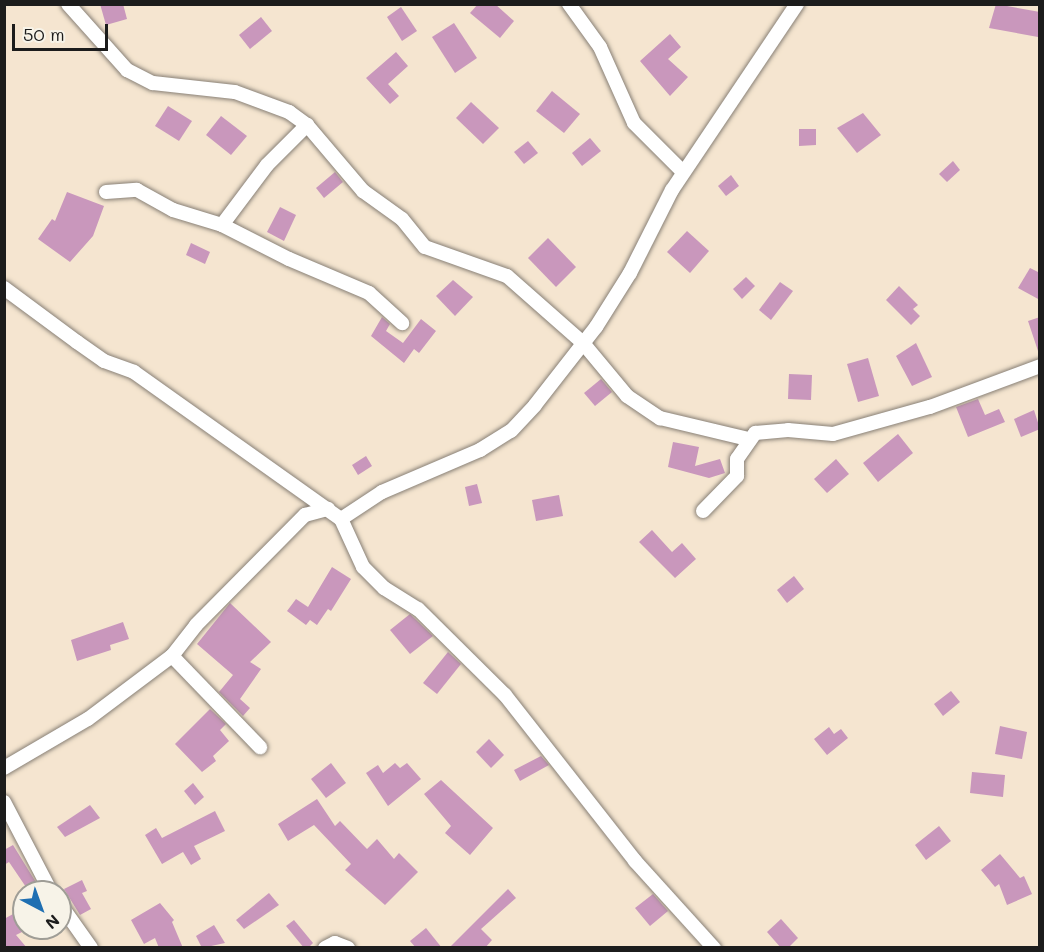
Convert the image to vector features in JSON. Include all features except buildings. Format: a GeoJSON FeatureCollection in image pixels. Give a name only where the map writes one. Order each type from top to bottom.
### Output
{"type":"FeatureCollection","features":[{"type":"Feature","properties":{"kind":"street"},"geometry":{"type":"LineString","coordinates":[[68,4],[127,70],[153,83],[235,92],[289,112],[307,124],[363,191],[402,219],[425,247],[507,276],[583,343],[627,396],[660,418],[748,439]]}},
{"type":"Feature","properties":{"kind":"street"},"geometry":{"type":"LineString","coordinates":[[569,4],[600,47],[634,123],[683,172]]}},
{"type":"Feature","properties":{"kind":"street"},"geometry":{"type":"LineString","coordinates":[[341,519],[382,492],[431,474],[511,431],[583,343],[630,273],[683,172],[797,4]]}},
{"type":"Feature","properties":{"kind":"street"},"geometry":{"type":"LineString","coordinates":[[222,225],[267,165],[307,124]]}},
{"type":"Feature","properties":{"kind":"street"},"geometry":{"type":"LineString","coordinates":[[106,192],[137,190],[173,210],[222,225],[289,259],[369,292],[402,322]]}},
{"type":"Feature","properties":{"kind":"street"},"geometry":{"type":"LineString","coordinates":[[4,288],[104,361],[134,372],[194,418],[305,491],[341,519],[363,567],[384,588],[418,609],[505,695],[635,861],[714,948]]}},
{"type":"Feature","properties":{"kind":"street"},"geometry":{"type":"LineString","coordinates":[[704,511],[736,476],[736,459],[748,439],[755,433],[788,430],[833,434],[930,406],[1040,366]]}},
{"type":"Feature","properties":{"kind":"street"},"geometry":{"type":"LineString","coordinates":[[305,491],[305,515]]}},
{"type":"Feature","properties":{"kind":"street"},"geometry":{"type":"LineString","coordinates":[[4,768],[88,719],[172,656],[196,625],[305,515],[328,509]]}},
{"type":"Feature","properties":{"kind":"street"},"geometry":{"type":"LineString","coordinates":[[172,656],[260,747]]}},
{"type":"Feature","properties":{"kind":"street"},"geometry":{"type":"LineString","coordinates":[[4,802],[45,880]]}},
{"type":"Feature","properties":{"kind":"street"},"geometry":{"type":"LineString","coordinates":[[72,921],[91,948]]}},
{"type":"Feature","properties":{"kind":"street"},"geometry":{"type":"LineString","coordinates":[[325,948],[335,943],[348,948]]}}]}
